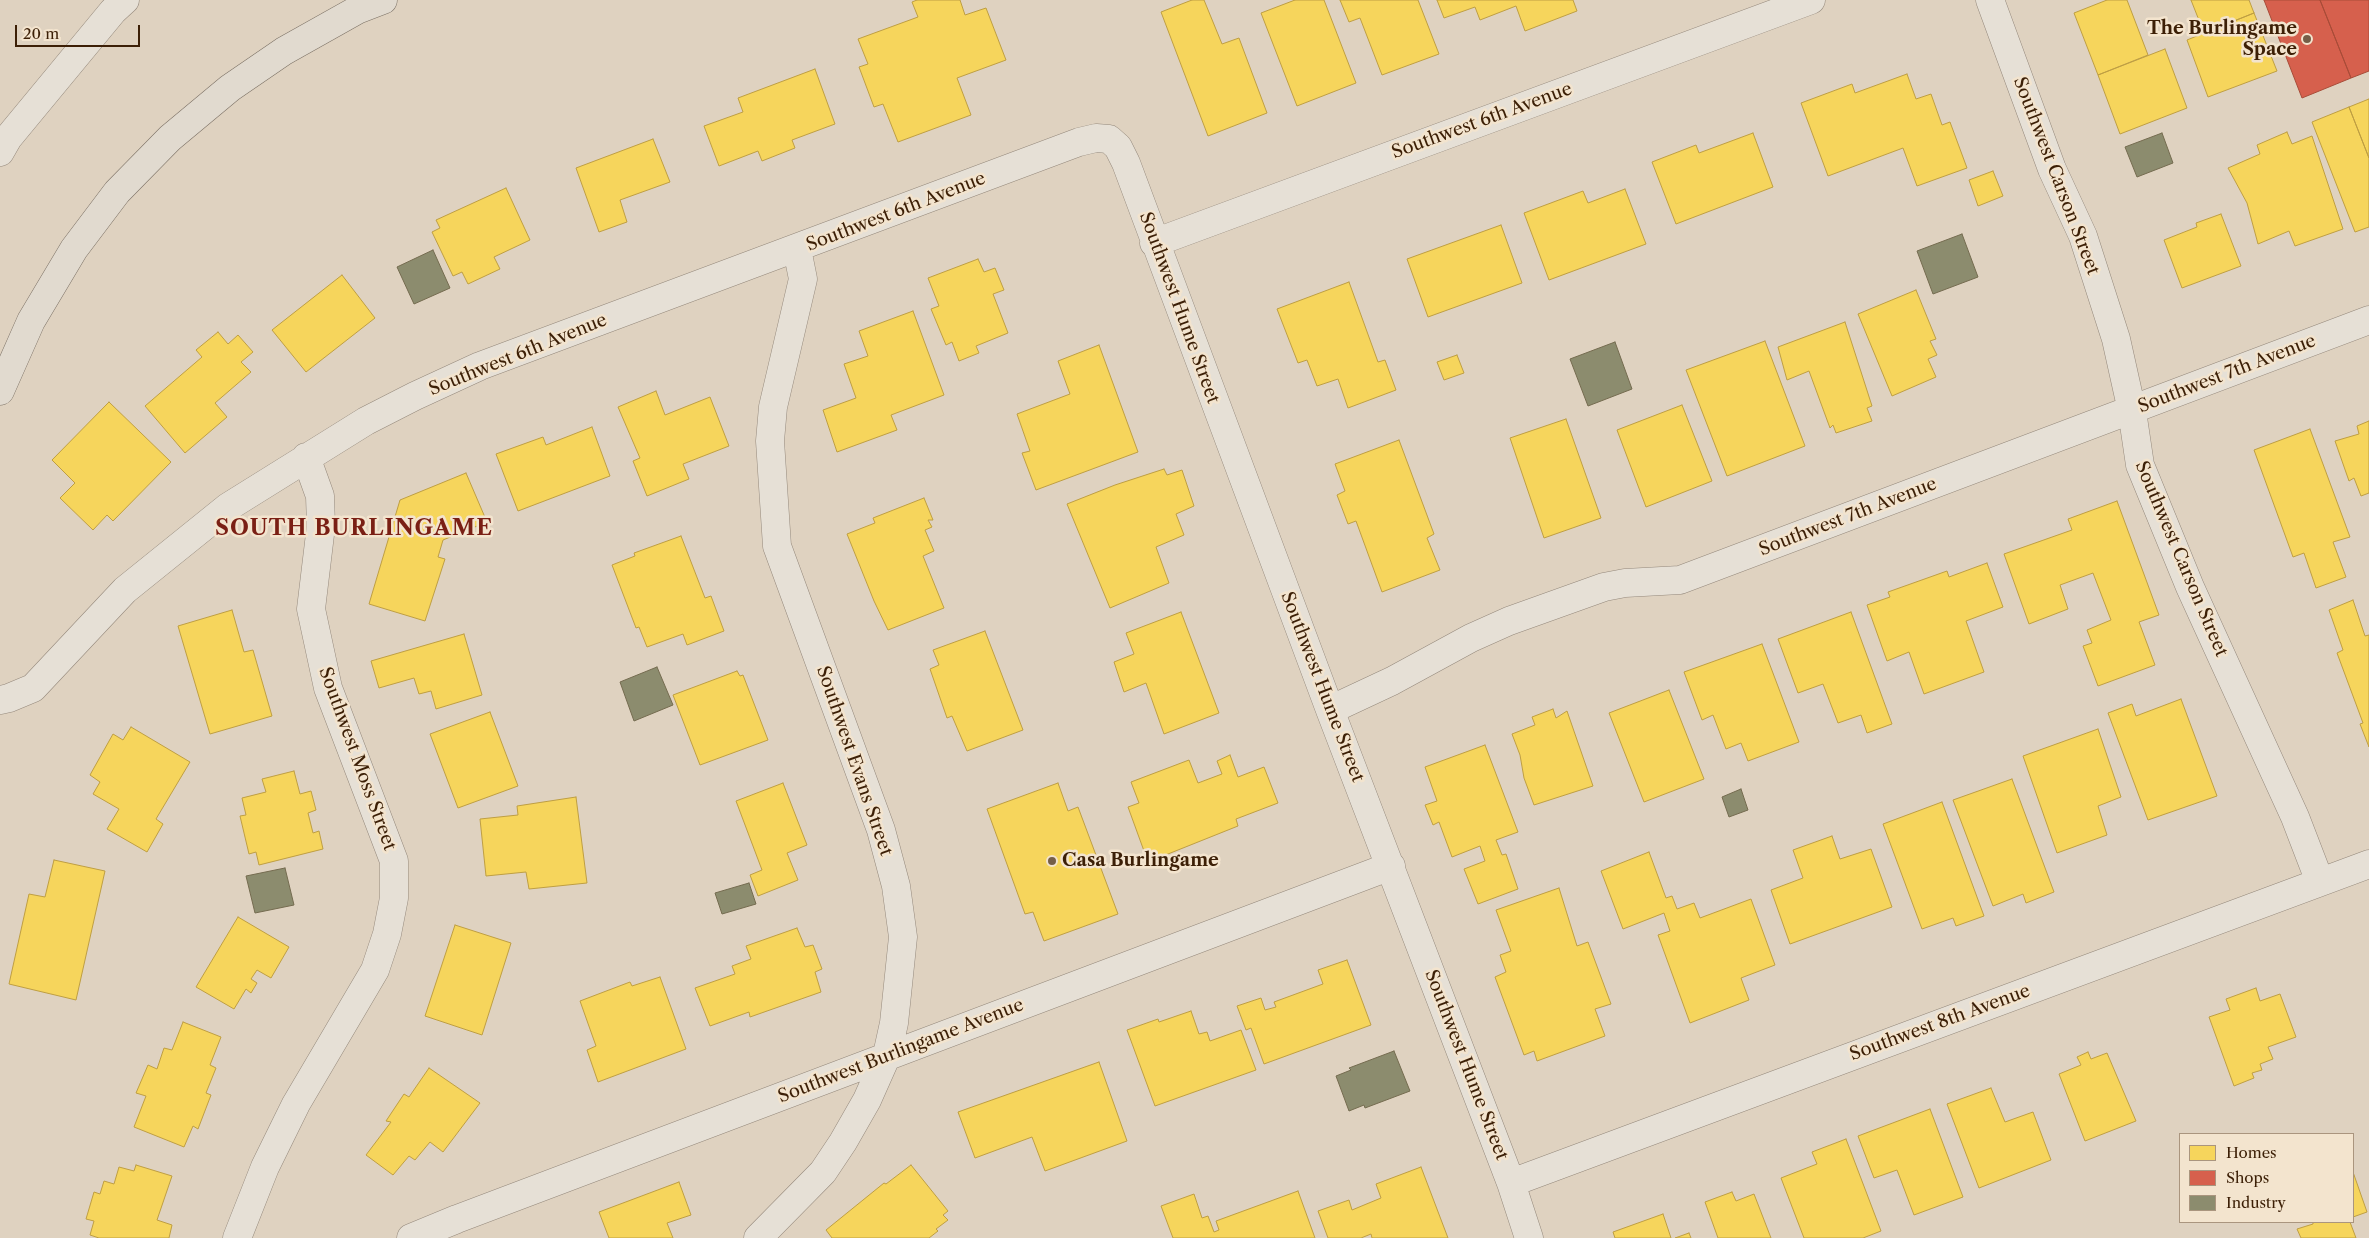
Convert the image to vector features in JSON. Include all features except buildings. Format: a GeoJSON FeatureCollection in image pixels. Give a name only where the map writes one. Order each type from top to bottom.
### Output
{"type":"FeatureCollection","features":[{"type":"Feature","properties":{"kind":"main road"},"geometry":{"type":"LineString","coordinates":[[0,392],[31,321],[74,249],[117,192],[170,138],[230,88],[284,51],[357,10],[382,0]]}},
{"type":"Feature","properties":{"kind":"street"},"geometry":{"type":"LineString","coordinates":[[0,152],[8,138],[113,11],[125,0]]}},
{"type":"Feature","properties":{"kind":"street","name":"Southwest 6th Avenue"},"geometry":{"type":"LineString","coordinates":[[1154,243],[1810,0]]}},
{"type":"Feature","properties":{"kind":"street","name":"Southwest Carson Street"},"geometry":{"type":"LineString","coordinates":[[1990,0],[2052,169],[2083,236],[2116,339],[2132,411],[2140,465],[2190,587],[2295,817],[2320,882]]}},
{"type":"Feature","properties":{"kind":"street","name":"Southwest 6th Avenue"},"geometry":{"type":"LineString","coordinates":[[0,700],[33,688],[133,584],[228,507],[374,417],[480,366],[797,250],[1079,142],[1096,138],[1109,139]]}},
{"type":"Feature","properties":{"kind":"street","name":"Southwest Hume Street"},"geometry":{"type":"LineString","coordinates":[[1109,139],[1118,147],[1126,163],[1154,243],[1330,710],[1511,1183],[1529,1238]]}},
{"type":"Feature","properties":{"kind":"street","name":"Southwest Evans Street"},"geometry":{"type":"LineString","coordinates":[[758,1238],[823,1172],[853,1125],[887,1056],[894,1023],[903,937],[896,886],[881,830],[777,546],[770,441],[773,407],[802,279],[797,250]]}},
{"type":"Feature","properties":{"kind":"street","name":"Southwest 7th Avenue"},"geometry":{"type":"LineString","coordinates":[[1330,710],[1392,681],[1471,638],[1509,621],[1604,588],[1625,583],[1680,580],[2369,320]]}},
{"type":"Feature","properties":{"kind":"street","name":"Southwest Moss Street"},"geometry":{"type":"LineString","coordinates":[[237,1238],[265,1167],[296,1104],[375,970],[387,934],[394,898],[394,861],[328,688],[311,609],[321,519],[320,496],[306,458]]}},
{"type":"Feature","properties":{"kind":"street","name":"Southwest 8th Avenue"},"geometry":{"type":"LineString","coordinates":[[1511,1183],[2369,864]]}},
{"type":"Feature","properties":{"kind":"street","name":"Southwest Burlingame Avenue"},"geometry":{"type":"LineString","coordinates":[[411,1238],[457,1218],[1391,866]]}},
{"type":"Feature","properties":{"kind":"place","name":"The Burlingame Space"},"geometry":{"type":"Point","coordinates":[2307,39]}},
{"type":"Feature","properties":{"kind":"place","name":"Casa Burlingame"},"geometry":{"type":"Point","coordinates":[1052,861]}},
{"type":"Feature","properties":{"kind":"district","name":"SOUTH BURLINGAME"},"geometry":{"type":"Point","coordinates":[354,529]}}]}
